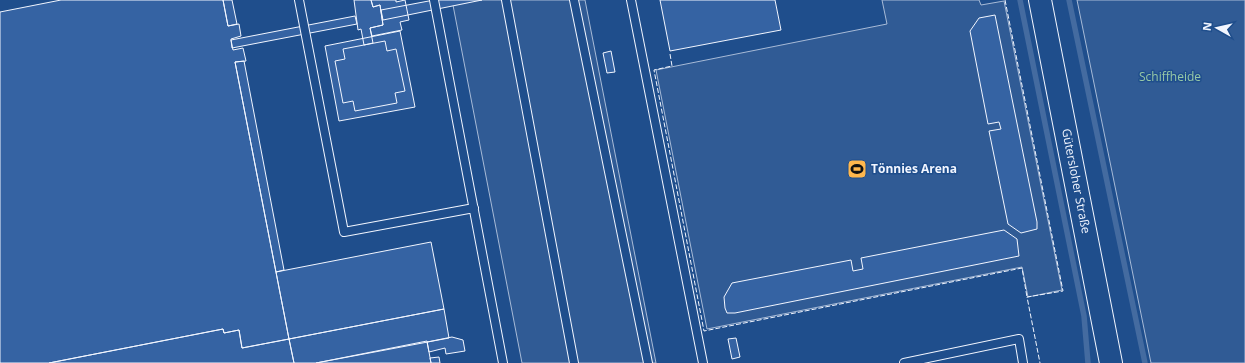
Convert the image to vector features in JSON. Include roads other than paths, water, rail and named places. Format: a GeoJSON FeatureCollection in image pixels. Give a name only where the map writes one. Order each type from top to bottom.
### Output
{"type":"FeatureCollection","features":[{"type":"Feature","properties":{"kind":"main road","name":"Gütersloher Straße"},"geometry":{"type":"LineString","coordinates":[[1040,0],[1111,363]]}},
{"type":"Feature","properties":{"kind":"lane"},"geometry":{"type":"LineString","coordinates":[[299,0],[344,232],[474,208]]}},
{"type":"Feature","properties":{"kind":"lane"},"geometry":{"type":"LineString","coordinates":[[434,0],[503,363]]}},
{"type":"Feature","properties":{"kind":"lane"},"geometry":{"type":"LineString","coordinates":[[506,0],[574,363]]}},
{"type":"Feature","properties":{"kind":"lane"},"geometry":{"type":"LineString","coordinates":[[574,0],[648,363]]}},
{"type":"Feature","properties":{"kind":"lane"},"geometry":{"type":"LineString","coordinates":[[630,0],[703,363]]}},
{"type":"Feature","properties":{"kind":"lane"},"geometry":{"type":"LineString","coordinates":[[904,363],[1019,340],[1023,363]]}},
{"type":"Feature","properties":{"kind":"waterway"},"geometry":{"type":"LineString","coordinates":[[1020,0],[1084,316],[1088,363]]}},
{"type":"Feature","properties":{"kind":"waterway"},"geometry":{"type":"LineString","coordinates":[[1069,0],[1145,363]]}},
{"type":"Feature","properties":{"kind":"place","name":"Tönnies Arena"},"geometry":{"type":"Point","coordinates":[857,169]}},
{"type":"Feature","properties":{"kind":"park label","name":"Schiffheide"},"geometry":{"type":"Point","coordinates":[1170,77]}}]}
